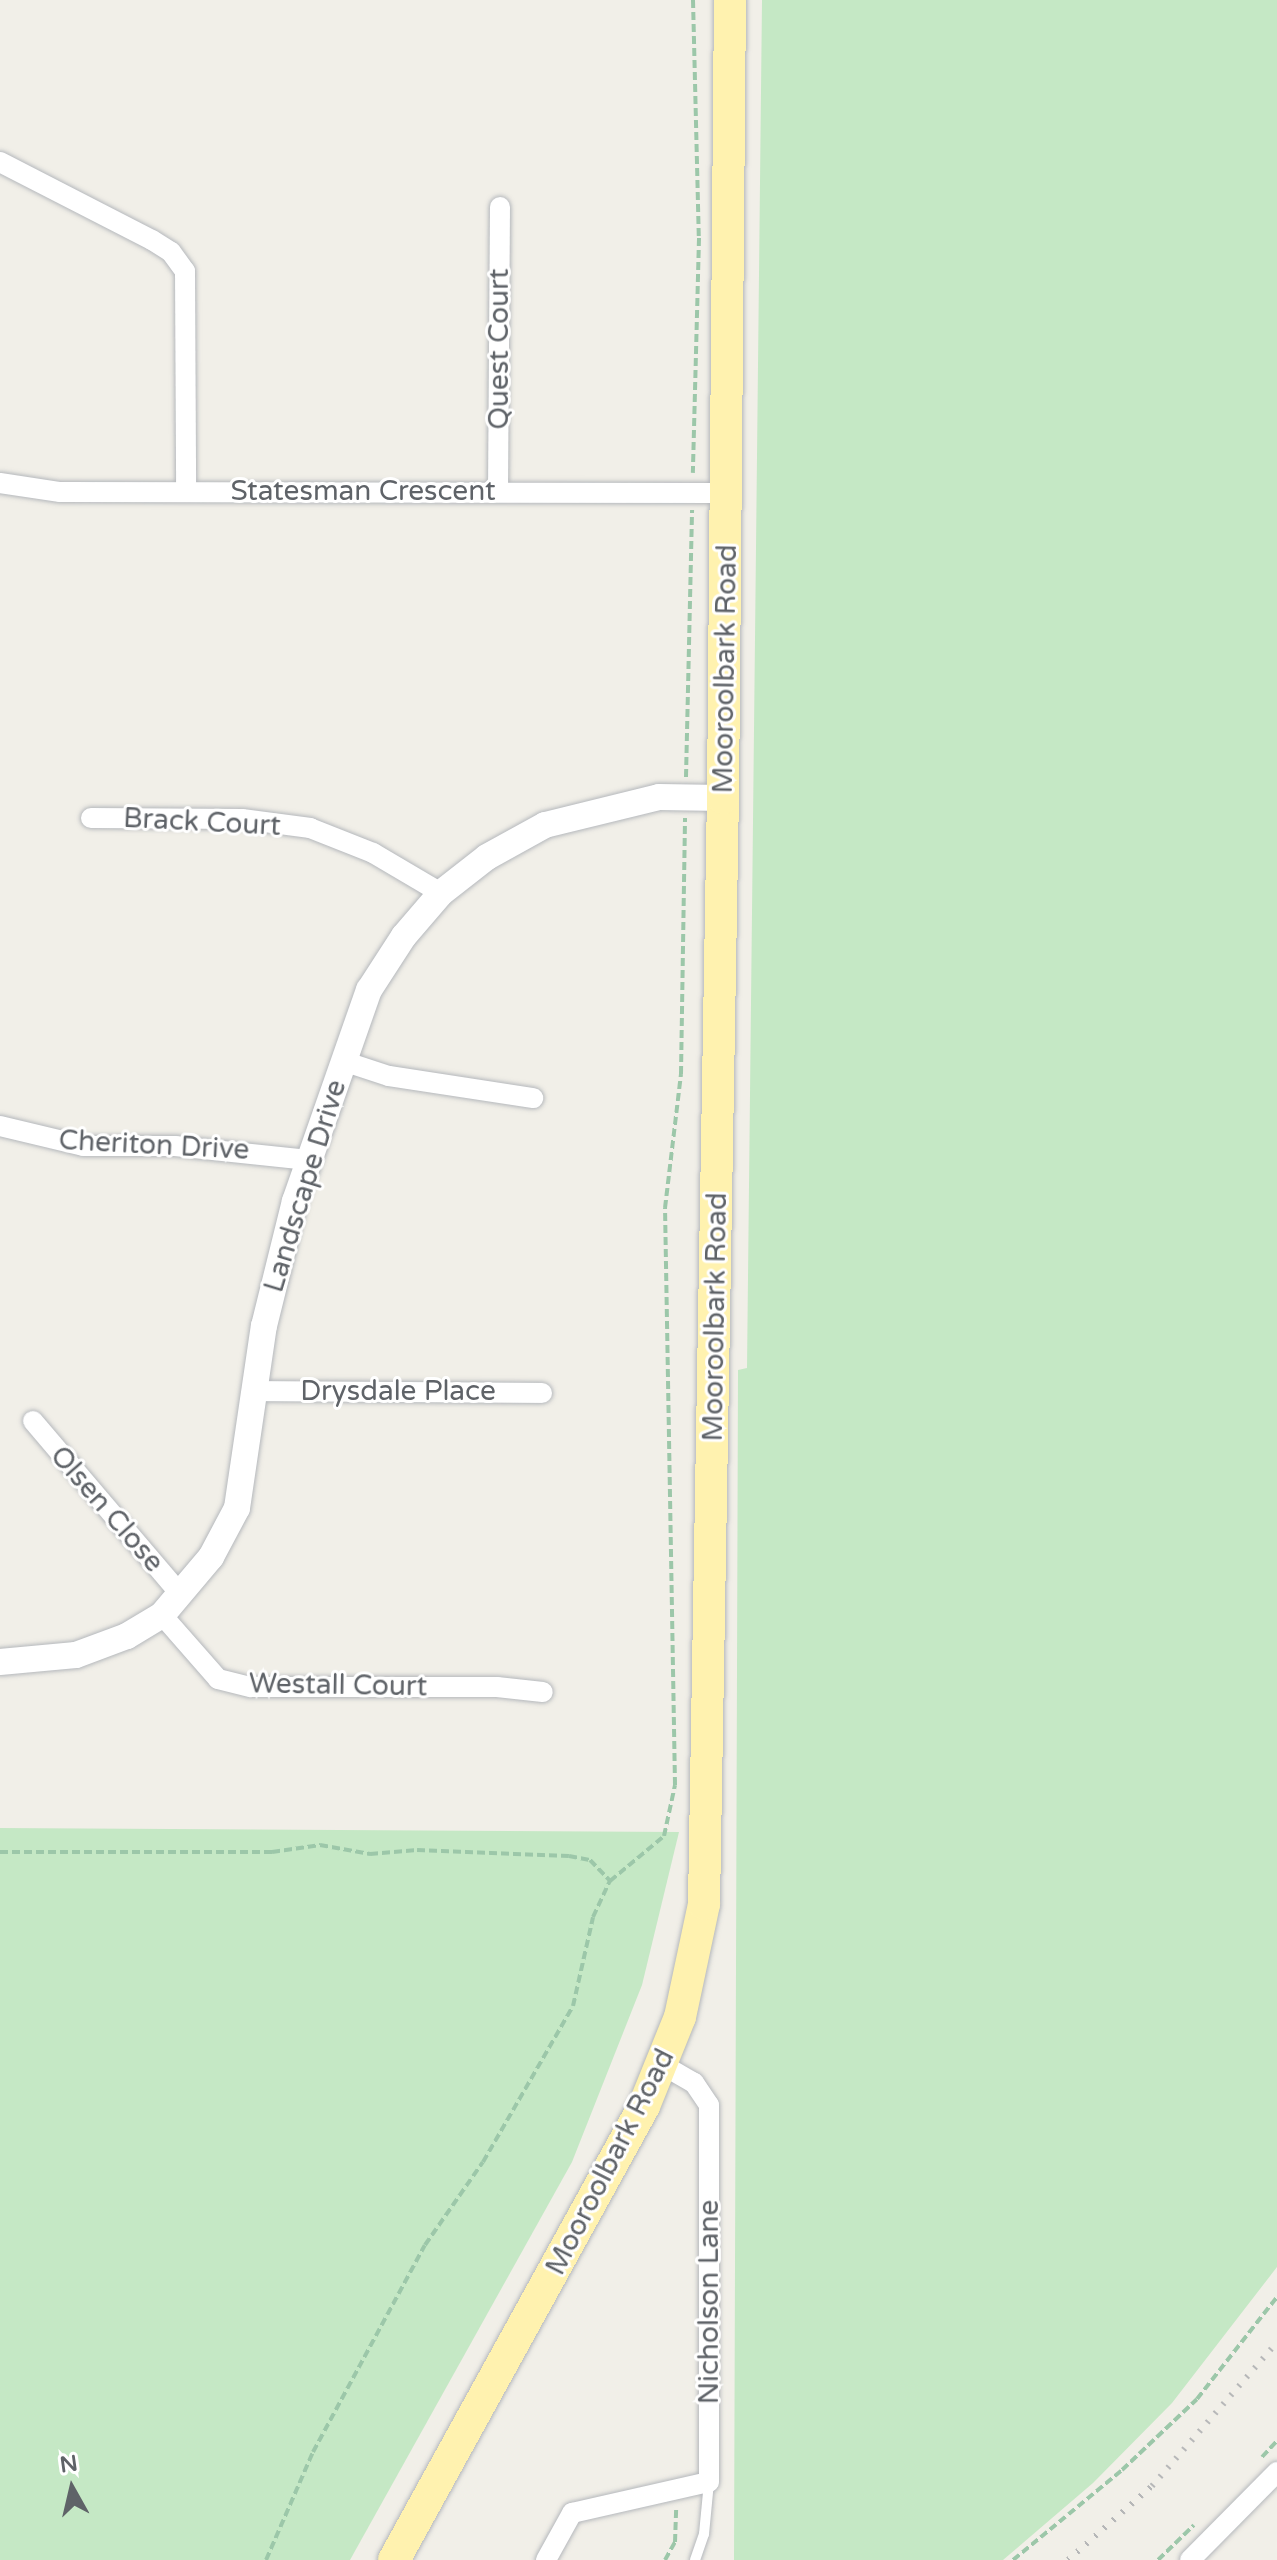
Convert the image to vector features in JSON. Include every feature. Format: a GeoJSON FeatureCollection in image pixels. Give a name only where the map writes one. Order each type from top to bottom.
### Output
{"type":"FeatureCollection","features":[{"type":"Feature","properties":{"kind":"main road","name":"Mooroolbark Road"},"geometry":{"type":"LineString","coordinates":[[394,2560],[604,2182],[663,2065],[693,1968],[705,1873],[723,798],[730,0]]}},
{"type":"Feature","properties":{"kind":"street"},"geometry":{"type":"LineString","coordinates":[[0,162],[152,240],[171,252],[185,271],[186,489]]}},
{"type":"Feature","properties":{"kind":"street","name":"Quest Court"},"geometry":{"type":"LineString","coordinates":[[498,492],[500,207]]}},
{"type":"Feature","properties":{"kind":"street","name":"Statesman Crescent"},"geometry":{"type":"LineString","coordinates":[[0,483],[60,492],[186,489],[727,493]]}},
{"type":"Feature","properties":{"kind":"street","name":"Landscape Drive"},"geometry":{"type":"LineString","coordinates":[[0,1662],[76,1655],[127,1636],[162,1615],[211,1557],[237,1508],[277,1271],[308,1160],[369,990],[404,936],[441,893],[487,857],[545,825],[608,806],[685,797],[723,798]]}},
{"type":"Feature","properties":{"kind":"street","name":"Brack Court"},"geometry":{"type":"LineString","coordinates":[[91,818],[242,819],[310,828],[373,853],[441,893]]}},
{"type":"Feature","properties":{"kind":"street"},"geometry":{"type":"LineString","coordinates":[[343,1061],[389,1076],[533,1098]]}},
{"type":"Feature","properties":{"kind":"street","name":"Cheriton Drive"},"geometry":{"type":"LineString","coordinates":[[0,1126],[83,1146],[189,1147],[308,1160]]}},
{"type":"Feature","properties":{"kind":"street","name":"Drysdale Place"},"geometry":{"type":"LineString","coordinates":[[255,1391],[542,1393]]}},
{"type":"Feature","properties":{"kind":"street","name":"Olsen Close"},"geometry":{"type":"LineString","coordinates":[[33,1421],[181,1595]]}},
{"type":"Feature","properties":{"kind":"street","name":"Westall Court"},"geometry":{"type":"LineString","coordinates":[[162,1615],[218,1679],[251,1687],[543,1692]]}},
{"type":"Feature","properties":{"kind":"street","name":"Nicholson Lane"},"geometry":{"type":"LineString","coordinates":[[663,2065],[694,2083],[709,2105],[709,2482]]}},
{"type":"Feature","properties":{"kind":"street"},"geometry":{"type":"LineString","coordinates":[[1190,2560],[1277,2472]]}},
{"type":"Feature","properties":{"kind":"street"},"geometry":{"type":"LineString","coordinates":[[546,2560],[572,2513],[709,2482]]}},
{"type":"Feature","properties":{"kind":"lane","name":"Nicholson Lane"},"geometry":{"type":"LineString","coordinates":[[695,2560],[704,2534],[709,2482]]}},
{"type":"Feature","properties":{"kind":"path"},"geometry":{"type":"LineString","coordinates":[[266,2560],[313,2452],[425,2245],[483,2162],[573,2006],[593,1917],[610,1881],[664,1836],[675,1785],[665,1208],[681,1074],[699,238],[693,0]]}},
{"type":"Feature","properties":{"kind":"path"},"geometry":{"type":"LineString","coordinates":[[0,1852],[256,1853],[320,1845],[370,1854],[417,1850],[569,1856],[590,1860],[610,1881]]}},
{"type":"Feature","properties":{"kind":"path"},"geometry":{"type":"LineString","coordinates":[[1013,2560],[1122,2470],[1197,2399],[1277,2297]]}},
{"type":"Feature","properties":{"kind":"green space"},"geometry":{"type":"Polygon","coordinates":[[[762,0],[1277,0],[1277,2267],[1172,2403],[1093,2483],[1003,2560],[734,2560],[738,1370],[747,1368],[762,0]]]}},
{"type":"Feature","properties":{"kind":"green space"},"geometry":{"type":"Polygon","coordinates":[[[0,1828],[679,1832],[642,1985],[572,2162],[350,2560],[0,2560],[0,1828]]]}},
{"type":"Feature","properties":{"kind":"railway"},"geometry":{"type":"LineString","coordinates":[[1068,2560],[1152,2486],[1277,2342]]}}]}
